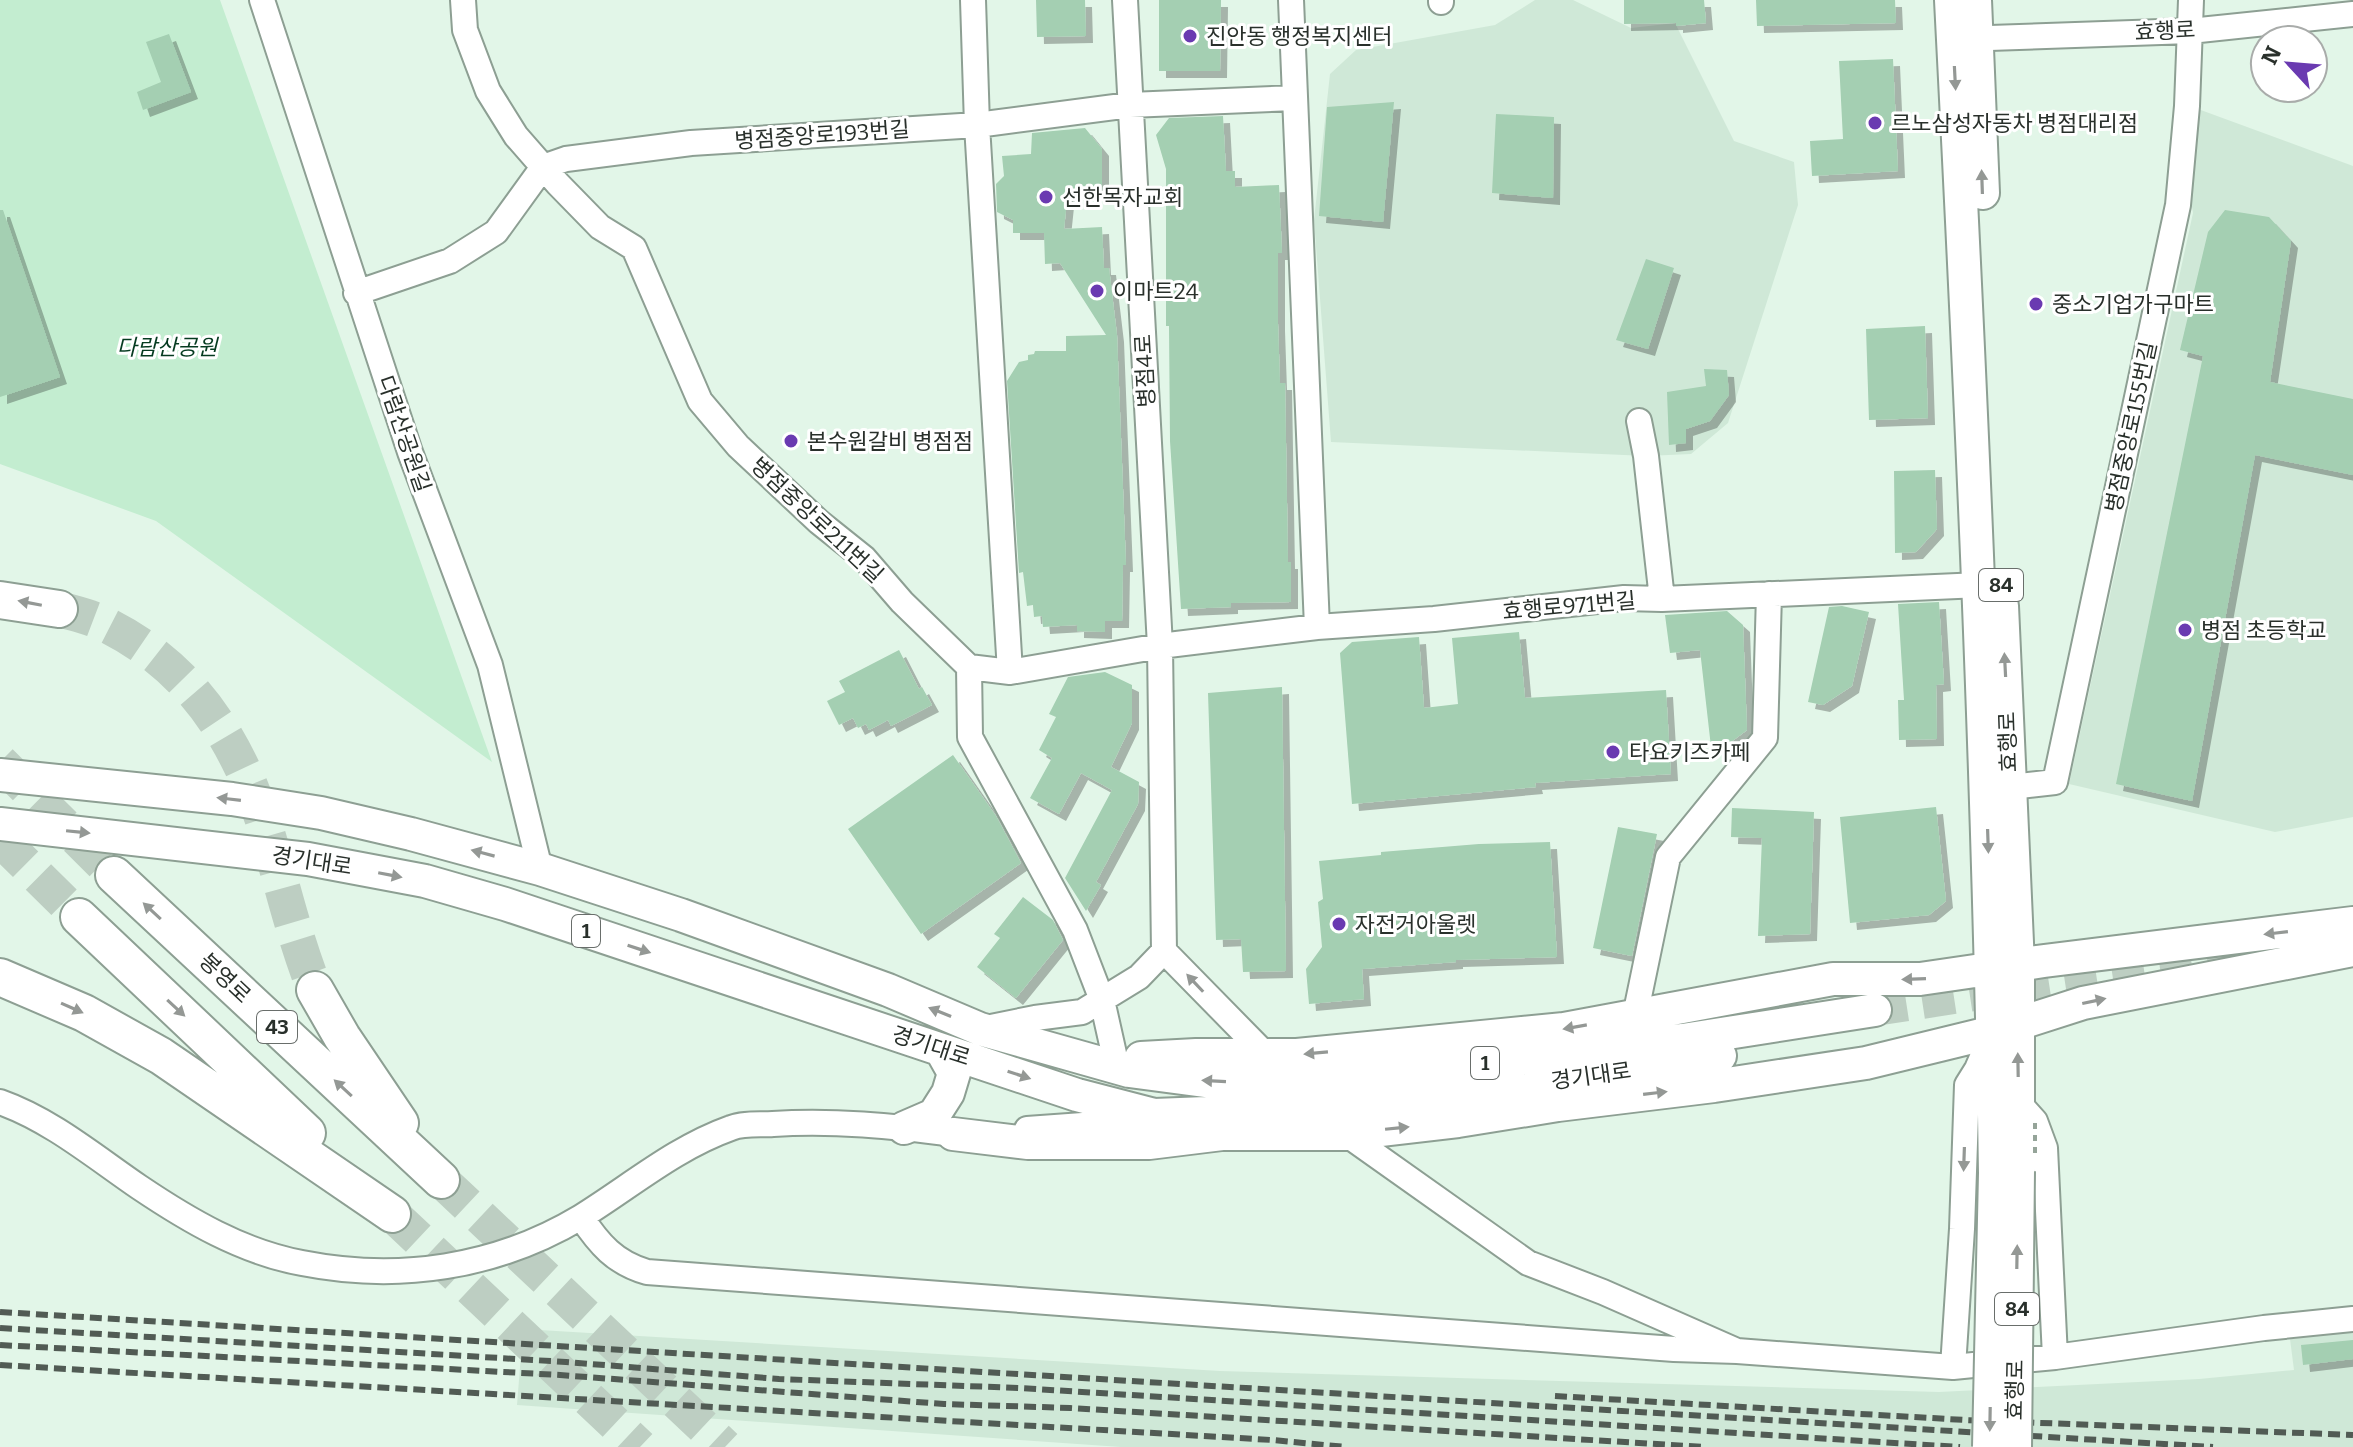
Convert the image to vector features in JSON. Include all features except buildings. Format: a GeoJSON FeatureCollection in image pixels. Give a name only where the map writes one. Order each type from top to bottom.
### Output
{"type":"FeatureCollection","features":[{"type":"Feature","properties":{"kind":"highway"},"geometry":{"type":"LineString","coordinates":[[0,600],[59,609]]}},
{"type":"Feature","properties":{"kind":"highway","name":"봉영로"},"geometry":{"type":"LineString","coordinates":[[114,875],[441,1180],[342,1037],[315,990]]}},
{"type":"Feature","properties":{"kind":"highway","name":"43"},"geometry":{"type":"LineString","coordinates":[[0,977],[84,1013],[161,1056],[392,1214],[79,917]]}},
{"type":"Feature","properties":{"kind":"main road","name":"효행로"},"geometry":{"type":"LineString","coordinates":[[1951,0],[1965,39],[2005,968],[2015,1447]]}},
{"type":"Feature","properties":{"kind":"main road","name":"효행로"},"geometry":{"type":"LineString","coordinates":[[1975,0],[1965,39],[1980,585],[1998,789]]}},
{"type":"Feature","properties":{"kind":"main road","name":"경기대로"},"geometry":{"type":"LineString","coordinates":[[0,775],[232,799],[321,813],[411,834],[540,869],[681,915],[888,990],[980,1029],[1108,1063],[1212,1082],[1306,1083],[1876,1020],[1630,1071],[1359,1107],[1154,1115],[1077,1095],[505,904],[425,881],[308,859],[0,824]]}},
{"type":"Feature","properties":{"kind":"main road","name":"경기대로"},"geometry":{"type":"LineString","coordinates":[[1108,1063],[1196,1055],[1297,1055],[1460,1041],[1564,1029],[1833,979],[1920,979],[2353,923]]}},
{"type":"Feature","properties":{"kind":"main road"},"geometry":{"type":"LineString","coordinates":[[953,1134],[1028,1143],[1149,1143],[1222,1134],[1346,1134],[1458,1121],[1866,1063],[2005,1028],[2083,1003],[2353,950]]}},
{"type":"Feature","properties":{"kind":"main road","name":"효행로"},"geometry":{"type":"LineString","coordinates":[[2005,1028],[2018,1102],[2007,1172]]}},
{"type":"Feature","properties":{"kind":"main road"},"geometry":{"type":"LineString","coordinates":[[904,1128],[934,1115],[948,1093],[954,1073],[941,1050]]}},
{"type":"Feature","properties":{"kind":"main road"},"geometry":{"type":"LineString","coordinates":[[1154,1115],[1222,1134]]}},
{"type":"Feature","properties":{"kind":"main road","name":"84"},"geometry":{"type":"LineString","coordinates":[[1989,1447],[2007,1172]]}},
{"type":"Feature","properties":{"kind":"street","name":"다람산공원길"},"geometry":{"type":"LineString","coordinates":[[262,0],[410,452],[490,665],[540,869]]}},
{"type":"Feature","properties":{"kind":"street","name":"병점중앙로211번길"},"geometry":{"type":"LineString","coordinates":[[463,0],[465,30],[488,91],[516,136],[543,167],[600,227],[634,248],[700,401],[738,446],[819,522],[864,558],[902,602],[969,667]]}},
{"type":"Feature","properties":{"kind":"street"},"geometry":{"type":"LineString","coordinates":[[973,0],[977,125],[1010,672]]}},
{"type":"Feature","properties":{"kind":"street","name":"병점4로"},"geometry":{"type":"LineString","coordinates":[[1125,0],[1160,646],[1164,951]]}},
{"type":"Feature","properties":{"kind":"street"},"geometry":{"type":"LineString","coordinates":[[1291,0],[1317,627]]}},
{"type":"Feature","properties":{"kind":"street","name":"병점중앙로155번길"},"geometry":{"type":"LineString","coordinates":[[1998,789],[2055,782],[2178,205],[2187,106],[2191,0]]}},
{"type":"Feature","properties":{"kind":"street","name":"효행로"},"geometry":{"type":"LineString","coordinates":[[1965,39],[2190,31],[2353,14]]}},
{"type":"Feature","properties":{"kind":"street","name":"병점중앙로193번길"},"geometry":{"type":"LineString","coordinates":[[543,167],[566,159],[691,143],[977,125],[1130,105],[1294,98]]}},
{"type":"Feature","properties":{"kind":"street"},"geometry":{"type":"LineString","coordinates":[[356,293],[450,261],[496,232],[543,167]]}},
{"type":"Feature","properties":{"kind":"street"},"geometry":{"type":"LineString","coordinates":[[1639,421],[1646,456],[1662,599]]}},
{"type":"Feature","properties":{"kind":"street","name":"효행로971번길"},"geometry":{"type":"LineString","coordinates":[[1160,646],[1317,627],[1434,619],[1624,598],[1980,585]]}},
{"type":"Feature","properties":{"kind":"street"},"geometry":{"type":"LineString","coordinates":[[1635,1016],[1668,857],[1765,738],[1769,594]]}},
{"type":"Feature","properties":{"kind":"street"},"geometry":{"type":"LineString","coordinates":[[1108,1063],[1102,1000],[1075,930],[970,737],[969,667],[1010,672],[1160,646]]}},
{"type":"Feature","properties":{"kind":"street"},"geometry":{"type":"LineString","coordinates":[[980,1029],[1082,1012],[1139,977],[1164,951],[1266,1055]]}},
{"type":"Feature","properties":{"kind":"street"},"geometry":{"type":"LineString","coordinates":[[1953,1367],[1967,1085],[2005,1028]]}},
{"type":"Feature","properties":{"kind":"street"},"geometry":{"type":"LineString","coordinates":[[0,1102],[87,1150],[186,1217],[236,1243],[299,1263],[358,1271],[408,1272],[463,1264],[529,1242],[581,1217],[670,1156],[734,1126],[820,1121],[953,1134],[1125,1122],[1154,1115]]}},
{"type":"Feature","properties":{"kind":"street"},"geometry":{"type":"LineString","coordinates":[[2018,1102],[2035,1121],[2045,1148],[2055,1357]]}},
{"type":"Feature","properties":{"kind":"street"},"geometry":{"type":"LineString","coordinates":[[1346,1134],[1528,1263],[1737,1351]]}},
{"type":"Feature","properties":{"kind":"street"},"geometry":{"type":"LineString","coordinates":[[581,1217],[590,1232],[623,1265],[647,1272],[1953,1367],[2353,1319]]}},
{"type":"Feature","properties":{"kind":"shaded area"},"geometry":{"type":"Polygon","coordinates":[[[1535,0],[1573,0],[1631,28],[1675,23],[1734,141],[1794,162],[1798,205],[1728,423],[1691,454],[1646,456],[1331,442],[1314,220],[1330,74],[1356,50],[1495,25],[1535,0]]]}},
{"type":"Feature","properties":{"kind":"shaded area"},"geometry":{"type":"Polygon","coordinates":[[[2198,109],[2353,166],[2353,817],[2275,832],[2069,784],[2193,213],[2184,157],[2198,109]]]}},
{"type":"Feature","properties":{"kind":"shaded area"},"geometry":{"type":"Polygon","coordinates":[[[523,1329],[1220,1371],[1939,1392],[2199,1379],[2294,1370],[2290,1339],[2353,1332],[2353,1447],[1121,1447],[517,1405],[523,1329]]]}},
{"type":"Feature","properties":{"kind":"green space","name":"다람산공원"},"geometry":{"type":"Polygon","coordinates":[[[0,0],[220,0],[492,762],[156,521],[0,464],[0,0]]]}},
{"type":"Feature","properties":{"kind":"tunnel"},"geometry":{"type":"LineString","coordinates":[[59,609],[95,620],[133,640],[162,661],[210,713],[229,742],[259,807],[315,990]]}},
{"type":"Feature","properties":{"kind":"tunnel"},"geometry":{"type":"LineString","coordinates":[[0,762],[114,875]]}},
{"type":"Feature","properties":{"kind":"tunnel"},"geometry":{"type":"LineString","coordinates":[[0,839],[79,917]]}},
{"type":"Feature","properties":{"kind":"tunnel"},"geometry":{"type":"LineString","coordinates":[[1875,1010],[2298,946]]}},
{"type":"Feature","properties":{"kind":"tunnel"},"geometry":{"type":"LineString","coordinates":[[441,1180],[725,1447]]}},
{"type":"Feature","properties":{"kind":"tunnel"},"geometry":{"type":"LineString","coordinates":[[392,1214],[640,1447]]}},
{"type":"Feature","properties":{"kind":"railway"},"geometry":{"type":"LineString","coordinates":[[0,1312],[2213,1447]]}},
{"type":"Feature","properties":{"kind":"railway"},"geometry":{"type":"LineString","coordinates":[[0,1328],[566,1362],[779,1379],[1019,1388],[1960,1447]]}},
{"type":"Feature","properties":{"kind":"railway"},"geometry":{"type":"LineString","coordinates":[[0,1345],[560,1375],[944,1404],[1070,1408],[1705,1447]]}},
{"type":"Feature","properties":{"kind":"railway"},"geometry":{"type":"LineString","coordinates":[[0,1365],[1272,1440],[1346,1447]]}},
{"type":"Feature","properties":{"kind":"railway"},"geometry":{"type":"LineString","coordinates":[[1555,1396],[1965,1420],[2353,1435]]}},
{"type":"Feature","properties":{"kind":"place","name":"진안동 행정복지센터"},"geometry":{"type":"Point","coordinates":[1190,36]}},
{"type":"Feature","properties":{"kind":"place","name":"르노삼성자동차 병점대리점"},"geometry":{"type":"Point","coordinates":[1875,123]}},
{"type":"Feature","properties":{"kind":"place","name":"선한목자교회"},"geometry":{"type":"Point","coordinates":[1046,197]}},
{"type":"Feature","properties":{"kind":"place","name":"이마트24"},"geometry":{"type":"Point","coordinates":[1097,291]}},
{"type":"Feature","properties":{"kind":"place","name":"중소기업가구마트"},"geometry":{"type":"Point","coordinates":[2036,304]}},
{"type":"Feature","properties":{"kind":"place","name":"본수원갈비 병점점"},"geometry":{"type":"Point","coordinates":[791,441]}},
{"type":"Feature","properties":{"kind":"place","name":"병점 초등학교"},"geometry":{"type":"Point","coordinates":[2185,630]}},
{"type":"Feature","properties":{"kind":"place","name":"타요키즈카페"},"geometry":{"type":"Point","coordinates":[1613,752]}},
{"type":"Feature","properties":{"kind":"place","name":"자전거아울렛"},"geometry":{"type":"Point","coordinates":[1339,924]}}]}
